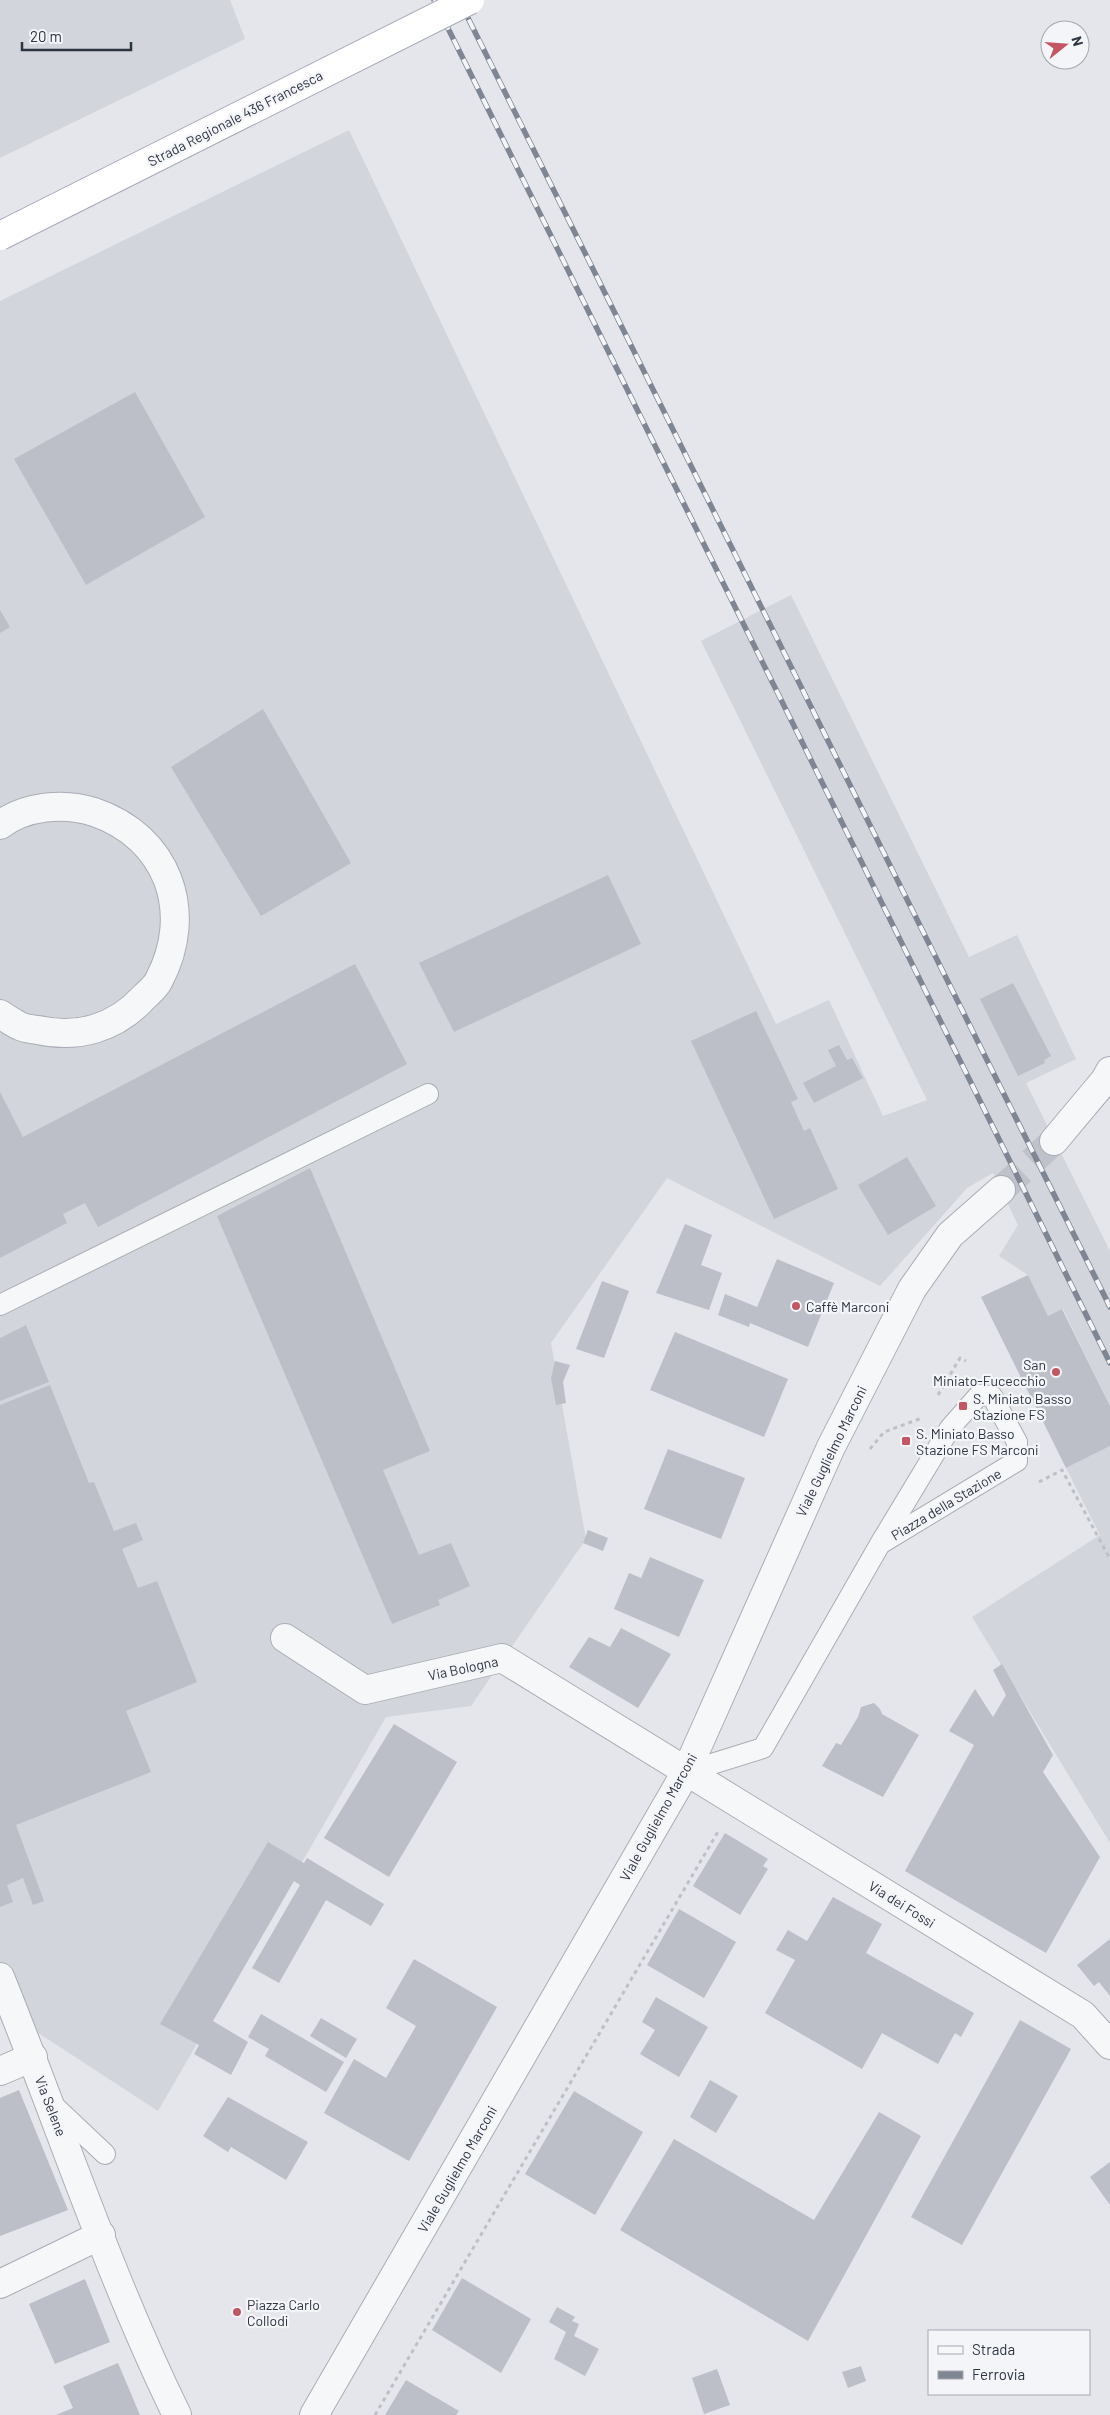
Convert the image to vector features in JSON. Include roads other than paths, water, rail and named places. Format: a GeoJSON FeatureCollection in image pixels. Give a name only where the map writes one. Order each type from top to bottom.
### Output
{"type":"FeatureCollection","features":[{"type":"Feature","properties":{"kind":"main road","name":"Strada Regionale 436 Francesca"},"geometry":{"type":"LineString","coordinates":[[0,236],[470,0]]}},
{"type":"Feature","properties":{"kind":"street"},"geometry":{"type":"LineString","coordinates":[[0,826],[8,819],[43,808],[79,807],[114,818],[143,840],[164,869],[175,907],[173,946],[158,982],[132,1011],[98,1029],[59,1035],[21,1027],[0,1014]]}},
{"type":"Feature","properties":{"kind":"street"},"geometry":{"type":"LineString","coordinates":[[1054,1141],[1105,1080],[1110,1070]]}},
{"type":"Feature","properties":{"kind":"street","name":"Viale Guglielmo Marconi"},"geometry":{"type":"LineString","coordinates":[[314,2415],[686,1772],[831,1447],[912,1288],[950,1235],[1001,1190]]}},
{"type":"Feature","properties":{"kind":"street","name":"Via Bologna"},"geometry":{"type":"LineString","coordinates":[[285,1638],[365,1690],[502,1658],[686,1772]]}},
{"type":"Feature","properties":{"kind":"street","name":"Via dei Fossi"},"geometry":{"type":"LineString","coordinates":[[686,1772],[1083,2015],[1110,2045]]}},
{"type":"Feature","properties":{"kind":"street","name":"Via Selene"},"geometry":{"type":"LineString","coordinates":[[0,1977],[33,2057],[101,2235],[158,2376],[177,2415]]}},
{"type":"Feature","properties":{"kind":"street"},"geometry":{"type":"LineString","coordinates":[[0,2071],[33,2057]]}},
{"type":"Feature","properties":{"kind":"street"},"geometry":{"type":"LineString","coordinates":[[0,2284],[101,2235]]}},
{"type":"Feature","properties":{"kind":"lane"},"geometry":{"type":"LineString","coordinates":[[0,1305],[428,1094]]}},
{"type":"Feature","properties":{"kind":"lane","name":"Piazza della Stazione"},"geometry":{"type":"LineString","coordinates":[[686,1772],[762,1748],[880,1544],[950,1428],[979,1395],[992,1396],[1018,1442],[1017,1461],[880,1544]]}},
{"type":"Feature","properties":{"kind":"lane"},"geometry":{"type":"LineString","coordinates":[[50,2103],[105,2154]]}},
{"type":"Feature","properties":{"kind":"tunnel"},"geometry":{"type":"LineString","coordinates":[[1001,1190],[1054,1141]]}},
{"type":"Feature","properties":{"kind":"railway"},"geometry":{"type":"LineString","coordinates":[[434,0],[1110,1363]]}},
{"type":"Feature","properties":{"kind":"railway"},"geometry":{"type":"LineString","coordinates":[[459,0],[1110,1307]]}},
{"type":"Feature","properties":{"kind":"place","name":"Caffè Marconi"},"geometry":{"type":"Point","coordinates":[796,1306]}},
{"type":"Feature","properties":{"kind":"place","name":"San Miniato-Fucecchio"},"geometry":{"type":"Point","coordinates":[1056,1372]}},
{"type":"Feature","properties":{"kind":"place","name":"S. Miniato Basso Stazione FS"},"geometry":{"type":"Point","coordinates":[963,1406]}},
{"type":"Feature","properties":{"kind":"place","name":"S. Miniato Basso Stazione FS Marconi"},"geometry":{"type":"Point","coordinates":[906,1441]}},
{"type":"Feature","properties":{"kind":"place","name":"Piazza Carlo Collodi"},"geometry":{"type":"Point","coordinates":[237,2312]}}]}
